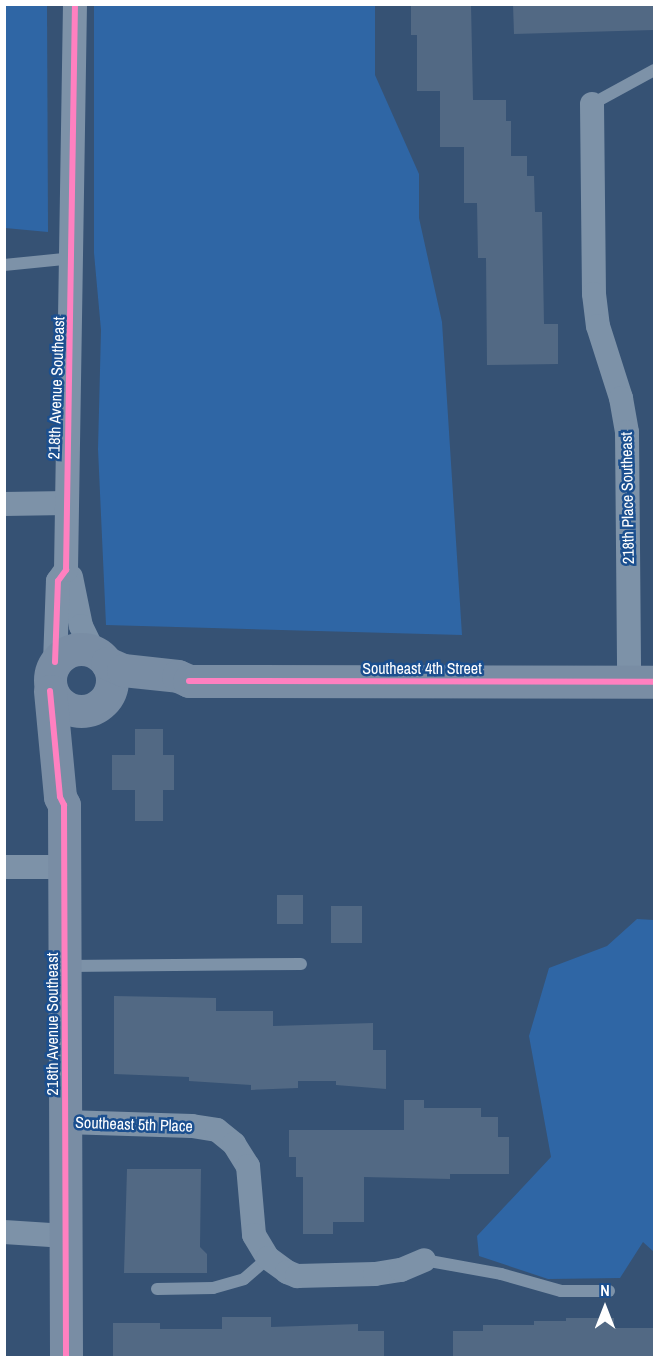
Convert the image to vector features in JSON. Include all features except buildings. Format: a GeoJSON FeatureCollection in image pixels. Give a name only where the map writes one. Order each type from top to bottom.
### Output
{"type":"FeatureCollection","features":[{"type":"Feature","properties":{"kind":"street","name":"218th Avenue Southeast"},"geometry":{"type":"LineString","coordinates":[[75,4],[74,258],[66,570],[72,579],[81,626],[100,657]]}},
{"type":"Feature","properties":{"kind":"street","name":"218th Place Southeast"},"geometry":{"type":"LineString","coordinates":[[592,104],[594,294],[598,326],[621,398],[627,432],[642,681]]}},
{"type":"Feature","properties":{"kind":"street"},"geometry":{"type":"LineString","coordinates":[[4,504],[67,503]]}},
{"type":"Feature","properties":{"kind":"street","name":"218th Avenue Southeast"},"geometry":{"type":"LineString","coordinates":[[66,570],[58,581],[53,677],[60,796],[64,805],[66,1358]]}},
{"type":"Feature","properties":{"kind":"street"},"geometry":{"type":"LineString","coordinates":[[76,649],[100,657],[112,686],[98,704],[64,705],[53,677],[76,649]]}},
{"type":"Feature","properties":{"kind":"street","name":"Southeast 4th Street"},"geometry":{"type":"LineString","coordinates":[[100,657],[123,670],[177,675],[189,681],[642,681]]}},
{"type":"Feature","properties":{"kind":"street","name":"Southeast 4th Street"},"geometry":{"type":"LineString","coordinates":[[98,704],[180,689],[189,681]]}},
{"type":"Feature","properties":{"kind":"street","name":"218th Avenue Southeast"},"geometry":{"type":"LineString","coordinates":[[64,805],[70,794],[74,745],[98,704]]}},
{"type":"Feature","properties":{"kind":"street"},"geometry":{"type":"LineString","coordinates":[[4,867],[65,867]]}},
{"type":"Feature","properties":{"kind":"street","name":"Southeast 5th Place"},"geometry":{"type":"LineString","coordinates":[[65,1122],[192,1126],[217,1130],[234,1144],[248,1166],[254,1235],[268,1258]]}},
{"type":"Feature","properties":{"kind":"street"},"geometry":{"type":"LineString","coordinates":[[4,1232],[66,1236]]}},
{"type":"Feature","properties":{"kind":"street"},"geometry":{"type":"LineString","coordinates":[[268,1258],[287,1272],[307,1276],[375,1274],[401,1270],[424,1260]]}},
{"type":"Feature","properties":{"kind":"lane"},"geometry":{"type":"LineString","coordinates":[[592,104],[654,70]]}},
{"type":"Feature","properties":{"kind":"lane"},"geometry":{"type":"LineString","coordinates":[[4,265],[74,258]]}},
{"type":"Feature","properties":{"kind":"lane"},"geometry":{"type":"LineString","coordinates":[[65,966],[301,964]]}},
{"type":"Feature","properties":{"kind":"lane"},"geometry":{"type":"LineString","coordinates":[[157,1289],[213,1288],[244,1279],[268,1258]]}},
{"type":"Feature","properties":{"kind":"lane"},"geometry":{"type":"LineString","coordinates":[[424,1260],[492,1272],[561,1291],[609,1291]]}},
{"type":"Feature","properties":{"kind":"shaded area"},"geometry":{"type":"Polygon","coordinates":[[[4,5],[47,5],[48,232],[5,228],[4,5]]]}},
{"type":"Feature","properties":{"kind":"shaded area"},"geometry":{"type":"Polygon","coordinates":[[[94,5],[375,5],[375,75],[419,174],[419,218],[442,322],[462,635],[106,625],[98,449],[101,330],[94,253],[94,5]]]}},
{"type":"Feature","properties":{"kind":"shaded area"},"geometry":{"type":"Polygon","coordinates":[[[637,919],[654,920],[654,1252],[643,1242],[620,1278],[548,1279],[479,1256],[477,1236],[551,1157],[529,1036],[549,968],[607,946],[637,919]]]}},
{"type":"Feature","properties":{"kind":"cycle path"},"geometry":{"type":"LineString","coordinates":[[55,662],[58,581],[66,570],[75,4]]}},
{"type":"Feature","properties":{"kind":"cycle path"},"geometry":{"type":"LineString","coordinates":[[189,681],[654,682]]}},
{"type":"Feature","properties":{"kind":"cycle path"},"geometry":{"type":"LineString","coordinates":[[50,691],[60,797],[64,805],[66,1358]]}}]}
